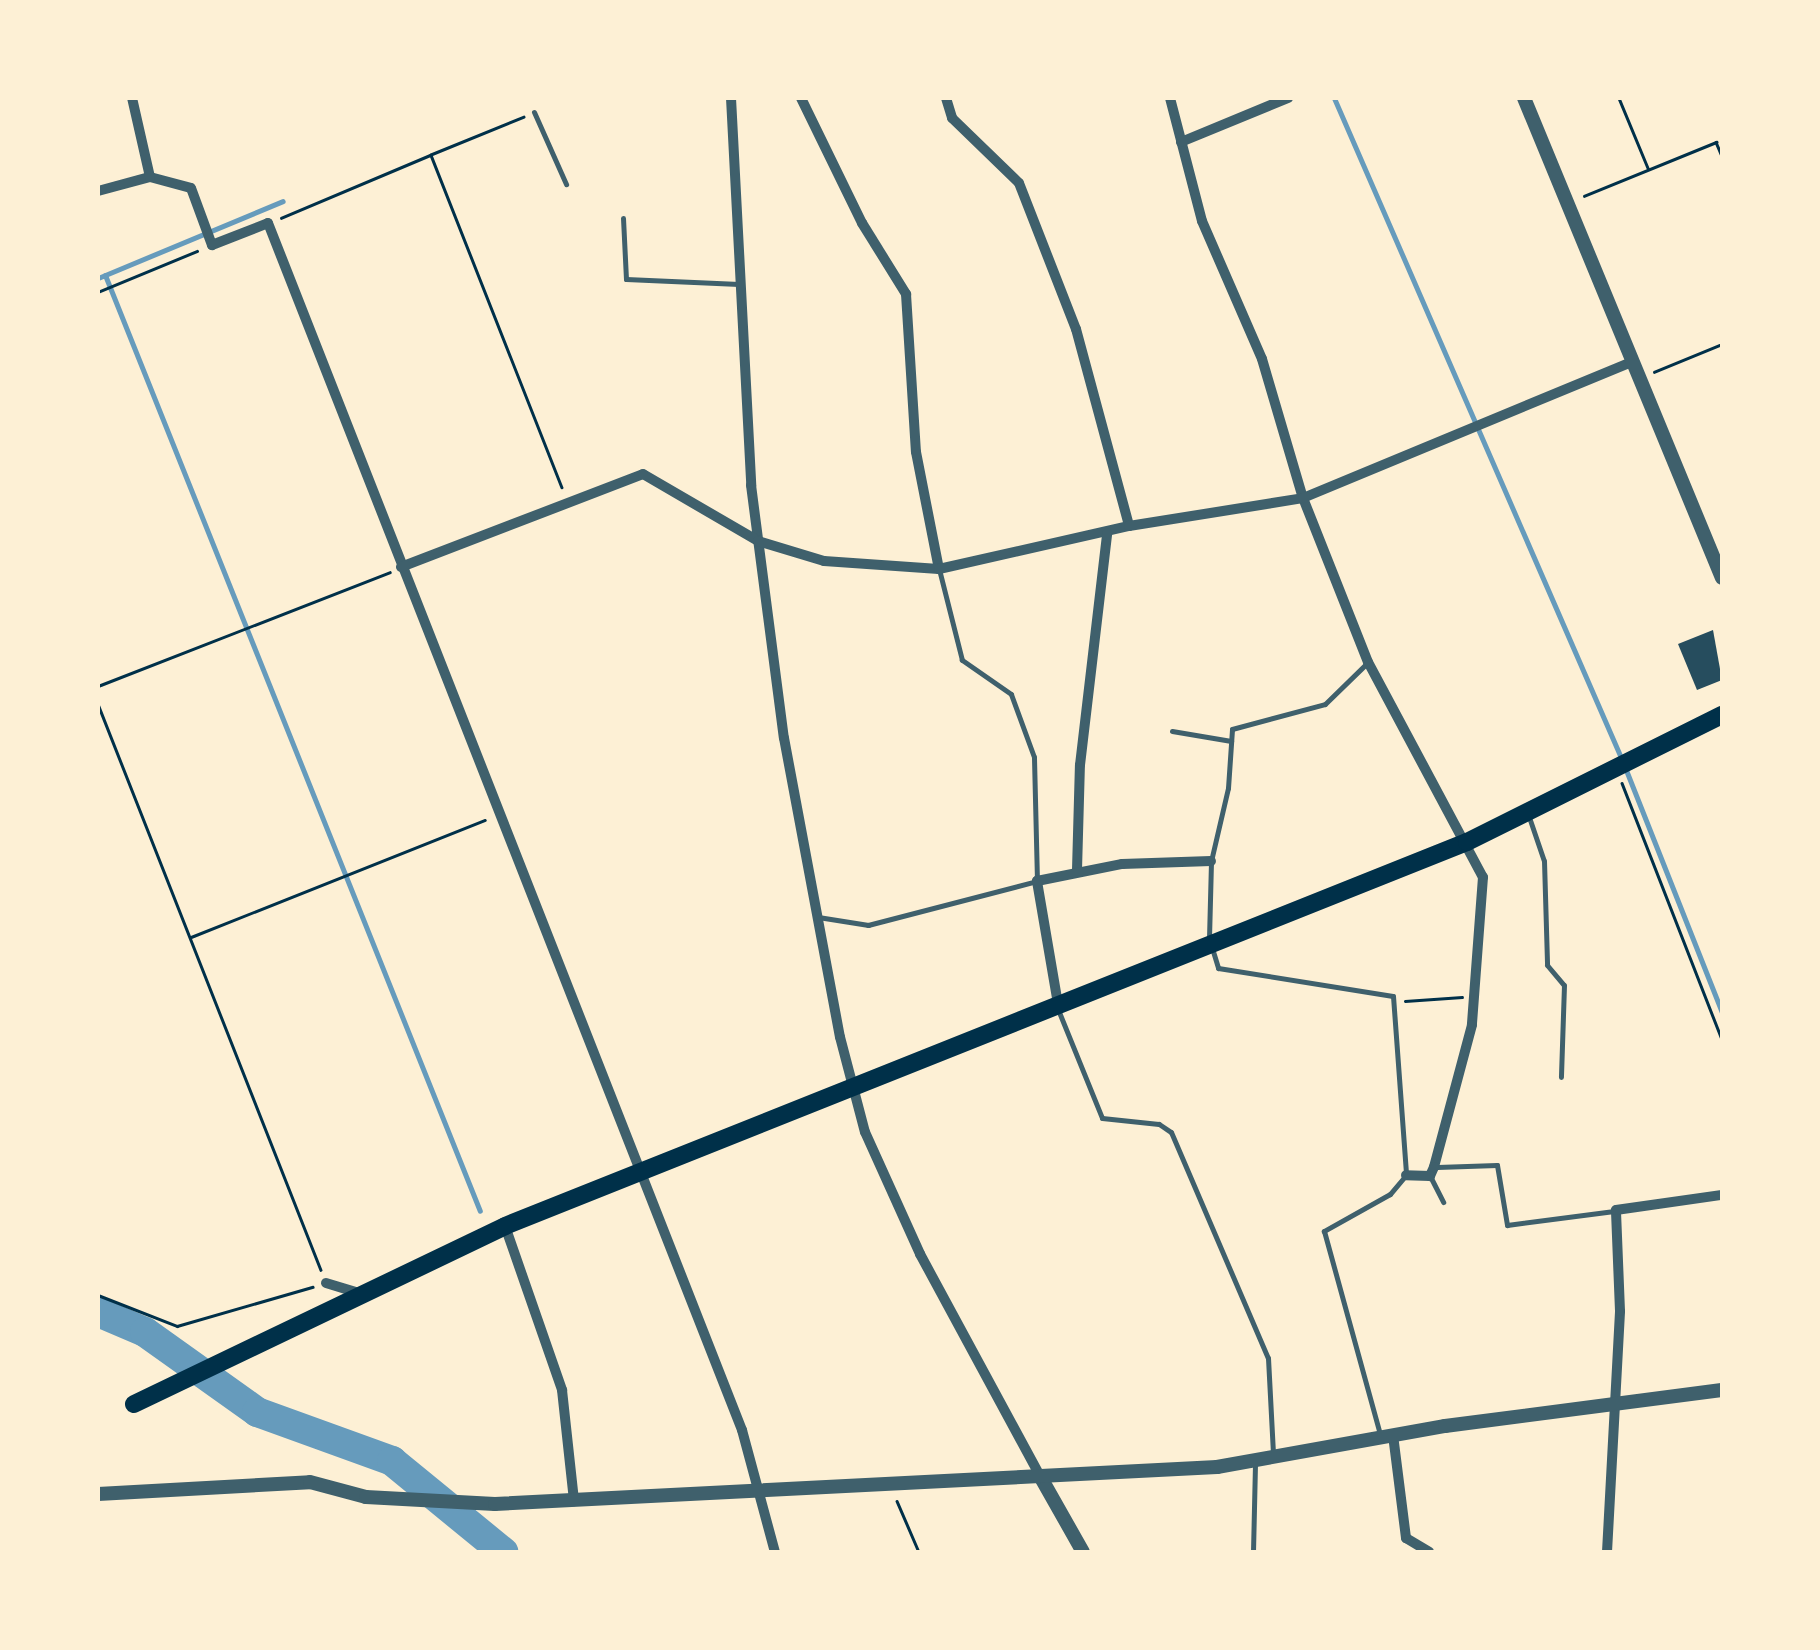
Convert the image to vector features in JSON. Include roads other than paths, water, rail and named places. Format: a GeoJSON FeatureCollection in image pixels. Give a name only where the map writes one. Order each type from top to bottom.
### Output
{"type":"FeatureCollection","features":[{"type":"Feature","properties":{"kind":"main road"},"geometry":{"type":"LineString","coordinates":[[134,1404],[505,1226],[1467,842],[1624,769],[1722,714]]}},
{"type":"Feature","properties":{"kind":"street"},"geometry":{"type":"LineString","coordinates":[[132,98],[150,177]]}},
{"type":"Feature","properties":{"kind":"street"},"geometry":{"type":"LineString","coordinates":[[731,98],[758,541],[784,738],[852,1087],[920,1254],[1083,1552]]}},
{"type":"Feature","properties":{"kind":"street"},"geometry":{"type":"LineString","coordinates":[[801,98],[862,223],[906,294],[916,452],[940,569]]}},
{"type":"Feature","properties":{"kind":"street"},"geometry":{"type":"LineString","coordinates":[[946,98],[952,118],[1019,183],[1076,329],[1129,526]]}},
{"type":"Feature","properties":{"kind":"street"},"geometry":{"type":"LineString","coordinates":[[1170,98],[1202,221],[1262,358],[1303,498],[1368,662],[1483,877],[1476,996],[1432,1171],[1406,1175]]}},
{"type":"Feature","properties":{"kind":"street"},"geometry":{"type":"LineString","coordinates":[[1181,142],[1288,98]]}},
{"type":"Feature","properties":{"kind":"street"},"geometry":{"type":"LineString","coordinates":[[1524,98],[1722,578]]}},
{"type":"Feature","properties":{"kind":"street"},"geometry":{"type":"LineString","coordinates":[[98,191],[150,177],[191,188],[212,244],[268,223],[642,1172],[761,1493],[775,1552]]}},
{"type":"Feature","properties":{"kind":"street"},"geometry":{"type":"LineString","coordinates":[[402,567],[643,474],[758,541],[824,561],[940,569],[1129,526],[1303,498],[1632,362]]}},
{"type":"Feature","properties":{"kind":"street"},"geometry":{"type":"LineString","coordinates":[[1077,870],[1080,765],[1107,534]]}},
{"type":"Feature","properties":{"kind":"street"},"geometry":{"type":"LineString","coordinates":[[1058,1004],[1037,881],[1077,870],[1211,861]]}},
{"type":"Feature","properties":{"kind":"street"},"geometry":{"type":"LineString","coordinates":[[1607,1552],[1620,1311],[1616,1210],[1722,1195]]}},
{"type":"Feature","properties":{"kind":"street"},"geometry":{"type":"LineString","coordinates":[[505,1226],[562,1390],[574,1501]]}},
{"type":"Feature","properties":{"kind":"street"},"geometry":{"type":"LineString","coordinates":[[326,1283],[365,1294]]}},
{"type":"Feature","properties":{"kind":"street"},"geometry":{"type":"LineString","coordinates":[[98,1494],[310,1482],[366,1498],[494,1504],[1217,1468],[1386,1436],[1722,1390]]}},
{"type":"Feature","properties":{"kind":"street"},"geometry":{"type":"LineString","coordinates":[[1386,1436],[1406,1538],[1428,1552]]}},
{"type":"Feature","properties":{"kind":"lane"},"geometry":{"type":"LineString","coordinates":[[534,112],[566,184]]}},
{"type":"Feature","properties":{"kind":"lane"},"geometry":{"type":"LineString","coordinates":[[623,218],[626,280],[743,284]]}},
{"type":"Feature","properties":{"kind":"lane"},"geometry":{"type":"LineString","coordinates":[[818,917],[868,925],[1037,881],[1034,758],[1011,694],[962,660],[940,569]]}},
{"type":"Feature","properties":{"kind":"lane"},"geometry":{"type":"LineString","coordinates":[[1368,662],[1325,704],[1232,729],[1211,861],[1210,944],[1218,968],[1393,996],[1406,1175],[1390,1194],[1324,1231],[1386,1436]]}},
{"type":"Feature","properties":{"kind":"lane"},"geometry":{"type":"LineString","coordinates":[[1172,731],[1231,741]]}},
{"type":"Feature","properties":{"kind":"lane"},"geometry":{"type":"LineString","coordinates":[[1528,814],[1544,861],[1548,965],[1564,985],[1561,1076]]}},
{"type":"Feature","properties":{"kind":"lane"},"geometry":{"type":"LineString","coordinates":[[1058,1004],[1062,1032],[1102,1118],[1159,1124],[1171,1132],[1268,1358],[1274,1456]]}},
{"type":"Feature","properties":{"kind":"lane"},"geometry":{"type":"LineString","coordinates":[[1442,1202],[1432,1171],[1497,1165],[1507,1225],[1616,1210]]}},
{"type":"Feature","properties":{"kind":"lane"},"geometry":{"type":"LineString","coordinates":[[1253,1552],[1256,1459]]}},
{"type":"Feature","properties":{"kind":"waterway"},"geometry":{"type":"LineString","coordinates":[[1334,98],[1622,760]]}},
{"type":"Feature","properties":{"kind":"waterway"},"geometry":{"type":"LineString","coordinates":[[98,278],[283,201]]}},
{"type":"Feature","properties":{"kind":"waterway"},"geometry":{"type":"LineString","coordinates":[[105,275],[480,1211]]}},
{"type":"Feature","properties":{"kind":"waterway"},"geometry":{"type":"LineString","coordinates":[[1626,770],[1722,1012]]}},
{"type":"Feature","properties":{"kind":"waterway"},"geometry":{"type":"LineString","coordinates":[[98,1312],[145,1332],[257,1412],[392,1461],[503,1552]]}}]}
